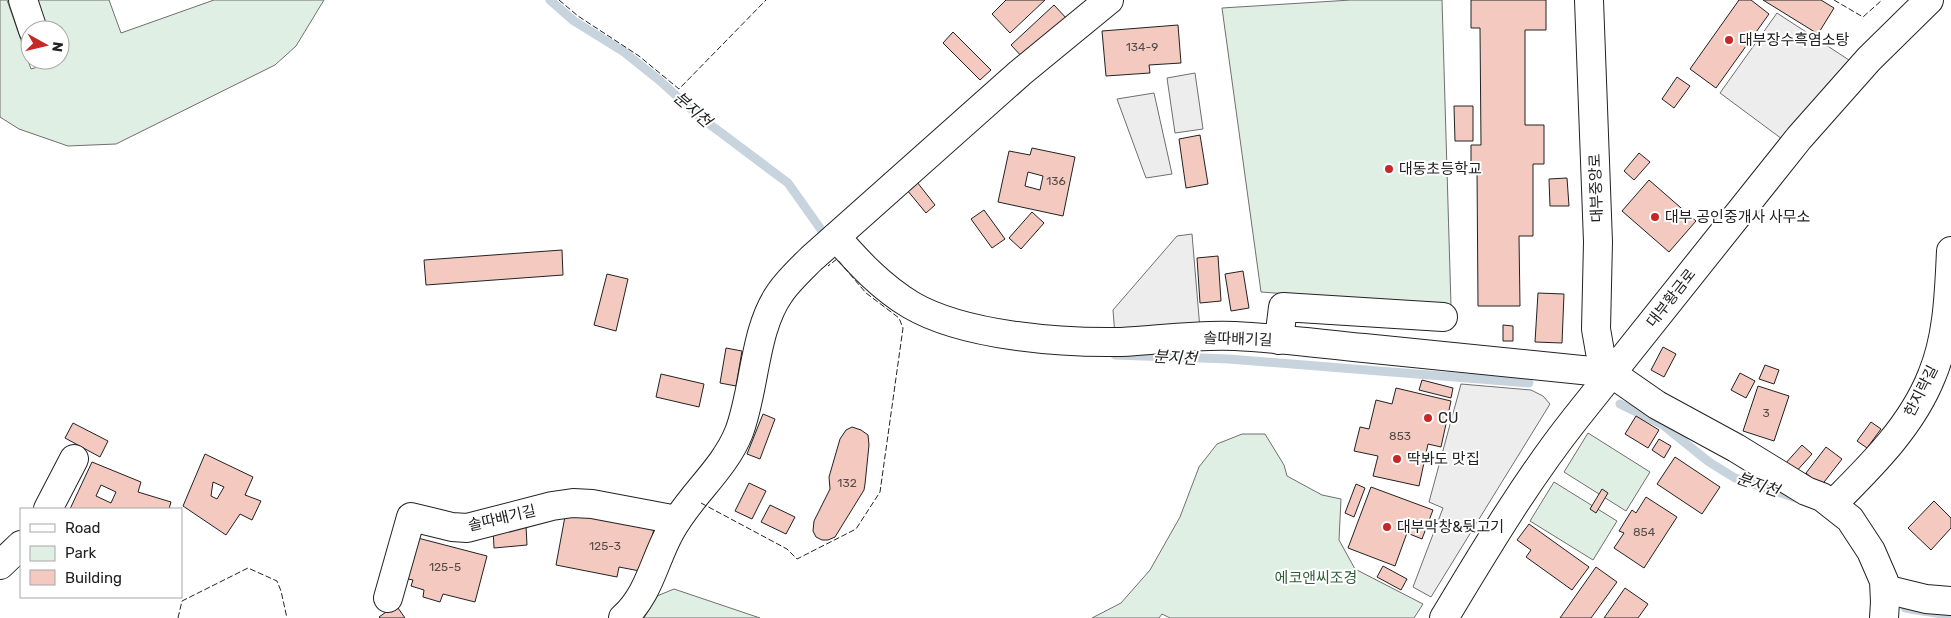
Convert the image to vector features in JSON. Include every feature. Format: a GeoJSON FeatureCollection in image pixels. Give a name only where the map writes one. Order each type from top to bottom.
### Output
{"type":"FeatureCollection","features":[{"type":"Feature","properties":{"kind":"main road"},"geometry":{"type":"LineString","coordinates":[[22,0],[30,20]]}},
{"type":"Feature","properties":{"kind":"main road"},"geometry":{"type":"LineString","coordinates":[[624,618],[643,595],[670,531],[685,507],[729,453],[739,431],[770,311],[780,293],[811,259],[1020,73],[1109,0]]}},
{"type":"Feature","properties":{"kind":"main road","name":"대부중앙로"},"geometry":{"type":"LineString","coordinates":[[1589,0],[1598,242],[1596,329],[1600,352],[1611,373]]}},
{"type":"Feature","properties":{"kind":"main road","name":"대부황금로"},"geometry":{"type":"LineString","coordinates":[[1444,618],[1553,446],[1794,143],[1869,59],[1929,0]]}},
{"type":"Feature","properties":{"kind":"main road","name":"솔따배기길"},"geometry":{"type":"LineString","coordinates":[[836,237],[863,267],[888,289],[912,305],[934,315],[972,327],[1008,335],[1044,339],[1119,342],[1234,336],[1611,373]]}},
{"type":"Feature","properties":{"kind":"main road","name":"한지락길"},"geometry":{"type":"LineString","coordinates":[[1833,504],[1899,432],[1919,402],[1932,375],[1942,346],[1951,251]]}},
{"type":"Feature","properties":{"kind":"main road"},"geometry":{"type":"LineString","coordinates":[[1278,340],[1283,306],[1443,317]]}},
{"type":"Feature","properties":{"kind":"main road"},"geometry":{"type":"LineString","coordinates":[[1611,373],[1657,405],[1833,504],[1850,519],[1871,551],[1885,589],[1884,618]]}},
{"type":"Feature","properties":{"kind":"main road"},"geometry":{"type":"LineString","coordinates":[[49,508],[74,459]]}},
{"type":"Feature","properties":{"kind":"main road","name":"솔따배기길"},"geometry":{"type":"LineString","coordinates":[[388,598],[411,517],[452,527],[467,528],[535,510],[573,503],[592,504],[677,520]]}},
{"type":"Feature","properties":{"kind":"main road"},"geometry":{"type":"LineString","coordinates":[[0,565],[20,546]]}},
{"type":"Feature","properties":{"kind":"main road"},"geometry":{"type":"LineString","coordinates":[[1885,589],[1926,599],[1951,601]]}},
{"type":"Feature","properties":{"kind":"green space"},"geometry":{"type":"Polygon","coordinates":[[[0,0],[7,0],[20,37],[20,70],[70,70],[70,20],[44,20],[37,0],[109,0],[121,33],[214,0],[324,0],[296,46],[275,65],[116,144],[68,146],[19,129],[0,117],[0,0]]]}},
{"type":"Feature","properties":{"kind":"green space"},"geometry":{"type":"Polygon","coordinates":[[[1351,0],[1442,0],[1451,306],[1261,292],[1222,8],[1351,0]]]}},
{"type":"Feature","properties":{"kind":"green space"},"geometry":{"type":"Polygon","coordinates":[[[1588,433],[1650,472],[1626,511],[1564,472],[1588,433]]]}},
{"type":"Feature","properties":{"kind":"green space","name":"에코앤씨조경"},"geometry":{"type":"Polygon","coordinates":[[[1242,434],[1265,434],[1284,465],[1287,476],[1322,495],[1341,499],[1339,540],[1355,569],[1423,604],[1414,618],[1170,618],[1162,614],[1159,618],[1092,618],[1121,603],[1150,570],[1180,517],[1199,467],[1217,444],[1242,434]]]}},
{"type":"Feature","properties":{"kind":"green space"},"geometry":{"type":"Polygon","coordinates":[[[1554,482],[1617,521],[1593,560],[1530,521],[1554,482]]]}},
{"type":"Feature","properties":{"kind":"green space"},"geometry":{"type":"Polygon","coordinates":[[[674,589],[760,618],[644,618],[657,596],[674,589]]]}},
{"type":"Feature","properties":{"kind":"shaded area"},"geometry":{"type":"Polygon","coordinates":[[[1777,13],[1849,60],[1782,139],[1720,93],[1777,13]]]}},
{"type":"Feature","properties":{"kind":"shaded area"},"geometry":{"type":"Polygon","coordinates":[[[1195,73],[1203,129],[1175,133],[1167,78],[1195,73]]]}},
{"type":"Feature","properties":{"kind":"shaded area"},"geometry":{"type":"Polygon","coordinates":[[[1154,93],[1172,174],[1146,178],[1117,99],[1154,93]]]}},
{"type":"Feature","properties":{"kind":"shaded area"},"geometry":{"type":"Polygon","coordinates":[[[1192,234],[1200,329],[1115,336],[1113,310],[1177,236],[1192,234]]]}},
{"type":"Feature","properties":{"kind":"shaded area"},"geometry":{"type":"Polygon","coordinates":[[[1461,384],[1531,390],[1543,396],[1550,404],[1431,597],[1413,587],[1443,508],[1429,502],[1461,384]]]}},
{"type":"Feature","properties":{"kind":"building"},"geometry":{"type":"Polygon","coordinates":[[[1006,0],[1045,0],[1010,33],[992,14],[1006,0]]]}},
{"type":"Feature","properties":{"kind":"building"},"geometry":{"type":"Polygon","coordinates":[[[1471,0],[1546,0],[1546,30],[1525,30],[1525,125],[1544,125],[1544,164],[1533,164],[1533,236],[1519,236],[1520,306],[1478,306],[1477,168],[1471,168],[1471,145],[1481,145],[1480,28],[1471,28],[1471,0]]]}},
{"type":"Feature","properties":{"kind":"building"},"geometry":{"type":"Polygon","coordinates":[[[1739,0],[1751,0],[1769,14],[1716,88],[1690,69],[1739,0]]]}},
{"type":"Feature","properties":{"kind":"building"},"geometry":{"type":"Polygon","coordinates":[[[1763,0],[1821,0],[1834,8],[1818,34],[1763,0]]]}},
{"type":"Feature","properties":{"kind":"building"},"geometry":{"type":"Polygon","coordinates":[[[1054,5],[1068,20],[1025,60],[1011,45],[1054,5]]]}},
{"type":"Feature","properties":{"kind":"building"},"geometry":{"type":"Polygon","coordinates":[[[1178,25],[1181,63],[1149,65],[1150,73],[1106,76],[1102,31],[1178,25]]]}},
{"type":"Feature","properties":{"kind":"building"},"geometry":{"type":"Polygon","coordinates":[[[953,32],[991,70],[980,80],[943,43],[953,32]]]}},
{"type":"Feature","properties":{"kind":"building"},"geometry":{"type":"Polygon","coordinates":[[[1677,77],[1690,86],[1674,108],[1662,99],[1677,77]]]}},
{"type":"Feature","properties":{"kind":"building"},"geometry":{"type":"Polygon","coordinates":[[[1454,106],[1473,106],[1473,141],[1455,141],[1454,106]]]}},
{"type":"Feature","properties":{"kind":"building"},"geometry":{"type":"Polygon","coordinates":[[[1200,135],[1208,184],[1186,188],[1179,139],[1200,135]]]}},
{"type":"Feature","properties":{"kind":"building"},"geometry":{"type":"Polygon","coordinates":[[[1032,148],[1075,157],[1063,216],[998,202],[1009,151],[1030,155],[1032,148]],[[1028,172],[1025,186],[1040,190],[1043,176],[1028,172]]]}},
{"type":"Feature","properties":{"kind":"building"},"geometry":{"type":"Polygon","coordinates":[[[1639,153],[1650,162],[1634,180],[1624,171],[1639,153]]]}},
{"type":"Feature","properties":{"kind":"building"},"geometry":{"type":"Polygon","coordinates":[[[1567,178],[1569,206],[1550,206],[1549,179],[1567,178]]]}},
{"type":"Feature","properties":{"kind":"building"},"geometry":{"type":"Polygon","coordinates":[[[1649,180],[1696,221],[1669,252],[1622,211],[1649,180]]]}},
{"type":"Feature","properties":{"kind":"building"},"geometry":{"type":"Polygon","coordinates":[[[917,182],[935,205],[926,213],[907,190],[917,182]]]}},
{"type":"Feature","properties":{"kind":"building"},"geometry":{"type":"Polygon","coordinates":[[[984,210],[1005,239],[992,248],[971,219],[984,210]]]}},
{"type":"Feature","properties":{"kind":"building"},"geometry":{"type":"Polygon","coordinates":[[[1032,212],[1044,223],[1021,249],[1009,238],[1032,212]]]}},
{"type":"Feature","properties":{"kind":"building"},"geometry":{"type":"Polygon","coordinates":[[[562,250],[563,275],[426,285],[424,260],[562,250]]]}},
{"type":"Feature","properties":{"kind":"building"},"geometry":{"type":"Polygon","coordinates":[[[1218,256],[1221,301],[1200,303],[1197,258],[1218,256]]]}},
{"type":"Feature","properties":{"kind":"building"},"geometry":{"type":"Polygon","coordinates":[[[1243,271],[1249,308],[1231,311],[1225,274],[1243,271]]]}},
{"type":"Feature","properties":{"kind":"building"},"geometry":{"type":"Polygon","coordinates":[[[607,274],[628,279],[616,331],[594,325],[607,274]]]}},
{"type":"Feature","properties":{"kind":"building"},"geometry":{"type":"Polygon","coordinates":[[[1538,293],[1564,294],[1562,343],[1535,342],[1538,293]]]}},
{"type":"Feature","properties":{"kind":"building"},"geometry":{"type":"Polygon","coordinates":[[[1503,325],[1513,326],[1513,341],[1503,341],[1503,325]]]}},
{"type":"Feature","properties":{"kind":"building"},"geometry":{"type":"Polygon","coordinates":[[[1663,347],[1676,354],[1664,377],[1651,370],[1663,347]]]}},
{"type":"Feature","properties":{"kind":"building"},"geometry":{"type":"Polygon","coordinates":[[[726,348],[742,351],[736,386],[720,383],[726,348]]]}},
{"type":"Feature","properties":{"kind":"building"},"geometry":{"type":"Polygon","coordinates":[[[1765,365],[1779,370],[1774,384],[1759,379],[1765,365]]]}},
{"type":"Feature","properties":{"kind":"building"},"geometry":{"type":"Polygon","coordinates":[[[1740,373],[1755,381],[1746,398],[1731,390],[1740,373]]]}},
{"type":"Feature","properties":{"kind":"building"},"geometry":{"type":"Polygon","coordinates":[[[661,374],[704,384],[699,407],[656,397],[661,374]]]}},
{"type":"Feature","properties":{"kind":"building"},"geometry":{"type":"Polygon","coordinates":[[[1422,380],[1453,388],[1451,398],[1419,390],[1422,380]]]}},
{"type":"Feature","properties":{"kind":"building"},"geometry":{"type":"Polygon","coordinates":[[[1758,386],[1789,396],[1774,441],[1743,431],[1758,386]]]}},
{"type":"Feature","properties":{"kind":"building"},"geometry":{"type":"Polygon","coordinates":[[[1396,388],[1451,401],[1441,447],[1428,444],[1419,486],[1373,476],[1378,456],[1354,451],[1360,427],[1369,429],[1376,400],[1392,404],[1396,388]]]}},
{"type":"Feature","properties":{"kind":"building"},"geometry":{"type":"Polygon","coordinates":[[[763,414],[775,419],[760,459],[747,454],[763,414]]]}},
{"type":"Feature","properties":{"kind":"building"},"geometry":{"type":"Polygon","coordinates":[[[1636,416],[1659,430],[1648,448],[1625,434],[1636,416]]]}},
{"type":"Feature","properties":{"kind":"building"},"geometry":{"type":"Polygon","coordinates":[[[1871,422],[1881,429],[1867,448],[1857,441],[1871,422]]]}},
{"type":"Feature","properties":{"kind":"building"},"geometry":{"type":"Polygon","coordinates":[[[73,423],[108,441],[100,457],[65,438],[73,423]]]}},
{"type":"Feature","properties":{"kind":"building"},"geometry":{"type":"Polygon","coordinates":[[[852,427],[868,435],[869,445],[864,490],[835,537],[822,540],[816,537],[813,531],[814,521],[830,489],[829,477],[840,439],[846,430],[852,427]]]}},
{"type":"Feature","properties":{"kind":"building"},"geometry":{"type":"Polygon","coordinates":[[[1659,439],[1671,446],[1664,458],[1652,450],[1659,439]]]}},
{"type":"Feature","properties":{"kind":"building"},"geometry":{"type":"Polygon","coordinates":[[[1802,445],[1812,454],[1794,474],[1784,465],[1802,445]]]}},
{"type":"Feature","properties":{"kind":"building"},"geometry":{"type":"Polygon","coordinates":[[[1826,447],[1842,459],[1821,486],[1806,473],[1826,447]]]}},
{"type":"Feature","properties":{"kind":"building"},"geometry":{"type":"Polygon","coordinates":[[[205,454],[253,477],[245,495],[261,501],[252,520],[240,514],[226,535],[183,506],[205,454]],[[213,482],[211,496],[217,499],[224,487],[213,482]]]}},
{"type":"Feature","properties":{"kind":"building"},"geometry":{"type":"Polygon","coordinates":[[[1675,457],[1720,487],[1702,514],[1657,484],[1675,457]]]}},
{"type":"Feature","properties":{"kind":"building"},"geometry":{"type":"Polygon","coordinates":[[[92,462],[141,482],[138,492],[171,502],[169,508],[70,508],[92,462]],[[101,485],[96,496],[111,503],[116,492],[101,485]]]}},
{"type":"Feature","properties":{"kind":"building"},"geometry":{"type":"Polygon","coordinates":[[[749,483],[766,491],[752,519],[735,511],[749,483]]]}},
{"type":"Feature","properties":{"kind":"building"},"geometry":{"type":"Polygon","coordinates":[[[1356,484],[1365,488],[1354,517],[1345,513],[1356,484]]]}},
{"type":"Feature","properties":{"kind":"building"},"geometry":{"type":"Polygon","coordinates":[[[1371,487],[1433,510],[1422,539],[1407,533],[1395,566],[1348,548],[1371,487]]]}},
{"type":"Feature","properties":{"kind":"building"},"geometry":{"type":"Polygon","coordinates":[[[1602,489],[1608,493],[1596,513],[1590,509],[1602,489]]]}},
{"type":"Feature","properties":{"kind":"building"},"geometry":{"type":"Polygon","coordinates":[[[1646,497],[1677,517],[1644,568],[1614,548],[1624,533],[1619,531],[1632,510],[1636,513],[1646,497]]]}},
{"type":"Feature","properties":{"kind":"building"},"geometry":{"type":"Polygon","coordinates":[[[1934,501],[1951,518],[1951,528],[1931,550],[1908,528],[1934,501]]]}},
{"type":"Feature","properties":{"kind":"building"},"geometry":{"type":"Polygon","coordinates":[[[770,505],[795,517],[786,534],[761,522],[770,505]]]}},
{"type":"Feature","properties":{"kind":"building"},"geometry":{"type":"Polygon","coordinates":[[[566,511],[654,528],[645,572],[619,567],[617,577],[556,565],[566,511]]]}},
{"type":"Feature","properties":{"kind":"building"},"geometry":{"type":"Polygon","coordinates":[[[1529,524],[1589,567],[1572,590],[1526,557],[1531,550],[1517,540],[1529,524]]]}},
{"type":"Feature","properties":{"kind":"building"},"geometry":{"type":"Polygon","coordinates":[[[526,526],[527,545],[494,548],[493,528],[526,526]]]}},
{"type":"Feature","properties":{"kind":"building"},"geometry":{"type":"Polygon","coordinates":[[[414,537],[487,556],[475,602],[443,594],[440,602],[423,597],[424,590],[411,586],[413,580],[403,578],[414,537]]]}},
{"type":"Feature","properties":{"kind":"building"},"geometry":{"type":"Polygon","coordinates":[[[1383,566],[1407,579],[1401,590],[1377,577],[1383,566]]]}},
{"type":"Feature","properties":{"kind":"building"},"geometry":{"type":"Polygon","coordinates":[[[1596,567],[1617,582],[1591,618],[1560,618],[1596,567]]]}},
{"type":"Feature","properties":{"kind":"building"},"geometry":{"type":"Polygon","coordinates":[[[1625,588],[1648,604],[1638,618],[1604,618],[1625,588]]]}},
{"type":"Feature","properties":{"kind":"building"},"geometry":{"type":"Polygon","coordinates":[[[396,605],[405,618],[379,617],[396,605]]]}},
{"type":"Feature","properties":{"kind":"waterway","name":"분지천"},"geometry":{"type":"LineString","coordinates":[[550,0],[574,21],[624,52],[700,117],[788,183],[822,231]]}},
{"type":"Feature","properties":{"kind":"waterway","name":"분지천"},"geometry":{"type":"LineString","coordinates":[[1115,355],[1229,359],[1529,383]]}},
{"type":"Feature","properties":{"kind":"waterway","name":"분지천"},"geometry":{"type":"LineString","coordinates":[[1620,404],[1663,425],[1709,462],[1735,478],[1796,498]]}},
{"type":"Feature","properties":{"kind":"waterway","name":"분지천"},"geometry":{"type":"LineString","coordinates":[[1905,608],[1951,617]]}},
{"type":"Feature","properties":{"kind":"fence"},"geometry":{"type":"LineString","coordinates":[[559,0],[578,16],[639,56],[679,89],[766,0]]}},
{"type":"Feature","properties":{"kind":"fence"},"geometry":{"type":"LineString","coordinates":[[1834,0],[1863,17],[1882,0]]}},
{"type":"Feature","properties":{"kind":"fence"},"geometry":{"type":"LineString","coordinates":[[701,503],[787,549],[797,559],[856,529],[880,492],[903,328],[899,318],[866,293],[837,259],[828,266]]}},
{"type":"Feature","properties":{"kind":"fence"},"geometry":{"type":"LineString","coordinates":[[178,618],[182,601],[248,568],[277,581],[287,618]]}},
{"type":"Feature","properties":{"kind":"place","name":"대부장수흑염소탕"},"geometry":{"type":"Point","coordinates":[1729,40]}},
{"type":"Feature","properties":{"kind":"place","name":"대동초등학교"},"geometry":{"type":"Point","coordinates":[1389,169]}},
{"type":"Feature","properties":{"kind":"place","name":"대부 공인중개사 사무소"},"geometry":{"type":"Point","coordinates":[1655,217]}},
{"type":"Feature","properties":{"kind":"place","name":"CU"},"geometry":{"type":"Point","coordinates":[1428,418]}},
{"type":"Feature","properties":{"kind":"place","name":"딱봐도 맛집"},"geometry":{"type":"Point","coordinates":[1397,459]}},
{"type":"Feature","properties":{"kind":"place","name":"대부막창&뒷고기"},"geometry":{"type":"Point","coordinates":[1387,527]}}]}
